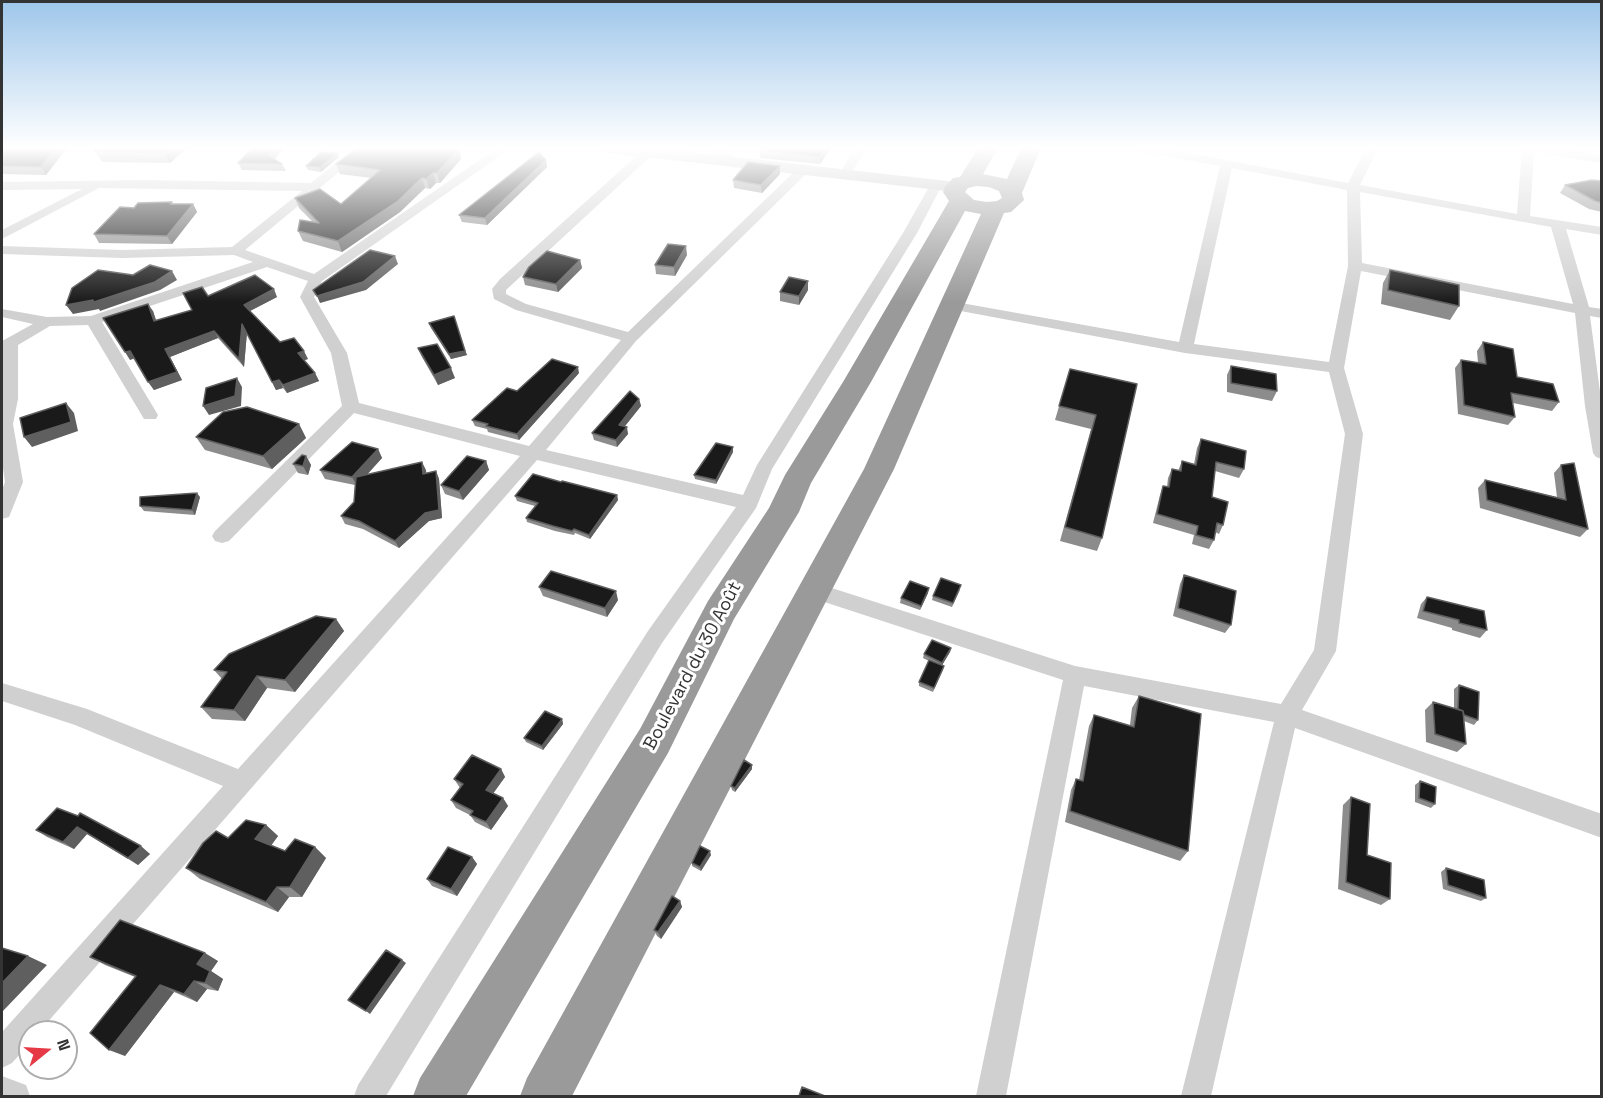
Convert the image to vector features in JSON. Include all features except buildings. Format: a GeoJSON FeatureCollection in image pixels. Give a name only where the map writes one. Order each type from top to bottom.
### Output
{"type":"FeatureCollection","features":[{"type":"Feature","properties":{"kind":"highway","name":"Boulevard du 30 Août"},"geometry":{"type":"LineString","coordinates":[[438,1096],[654,741],[720,611],[783,512],[796,483],[857,382],[950,199]]}},
{"type":"Feature","properties":{"kind":"highway"},"geometry":{"type":"LineString","coordinates":[[966,199],[976,208],[1004,200]]}},
{"type":"Feature","properties":{"kind":"highway"},"geometry":{"type":"LineString","coordinates":[[545,1096],[879,469],[931,356],[950,305],[1004,200]]}},
{"type":"Feature","properties":{"kind":"street"},"geometry":{"type":"LineString","coordinates":[[2,235],[71,199]]}},
{"type":"Feature","properties":{"kind":"street"},"geometry":{"type":"LineString","coordinates":[[235,251],[300,199]]}},
{"type":"Feature","properties":{"kind":"street"},"geometry":{"type":"LineString","coordinates":[[351,407],[339,352],[307,297],[316,279],[430,199]]}},
{"type":"Feature","properties":{"kind":"street"},"geometry":{"type":"LineString","coordinates":[[596,199],[505,282],[499,289],[499,296],[521,307],[631,338]]}},
{"type":"Feature","properties":{"kind":"street"},"geometry":{"type":"LineString","coordinates":[[2,1053],[533,453],[631,338],[773,199]]}},
{"type":"Feature","properties":{"kind":"street"},"geometry":{"type":"LineString","coordinates":[[369,1096],[655,637],[749,503],[763,469],[910,233],[945,199]]}},
{"type":"Feature","properties":{"kind":"street"},"geometry":{"type":"LineString","coordinates":[[1185,348],[1219,199]]}},
{"type":"Feature","properties":{"kind":"street"},"geometry":{"type":"LineString","coordinates":[[1196,1096],[1287,715],[1325,651],[1353,434],[1336,368],[1355,266],[1353,199]]}},
{"type":"Feature","properties":{"kind":"street"},"geometry":{"type":"LineString","coordinates":[[1426,199],[1602,231]]}},
{"type":"Feature","properties":{"kind":"street"},"geometry":{"type":"LineString","coordinates":[[1523,217],[1524,199]]}},
{"type":"Feature","properties":{"kind":"street"},"geometry":{"type":"LineString","coordinates":[[1557,223],[1582,310],[1602,453]]}},
{"type":"Feature","properties":{"kind":"street"},"geometry":{"type":"LineString","coordinates":[[2,250],[122,254],[235,251],[316,279]]}},
{"type":"Feature","properties":{"kind":"street"},"geometry":{"type":"LineString","coordinates":[[2,313],[47,322],[93,320],[267,262]]}},
{"type":"Feature","properties":{"kind":"street"},"geometry":{"type":"LineString","coordinates":[[1355,266],[1602,314]]}},
{"type":"Feature","properties":{"kind":"street"},"geometry":{"type":"LineString","coordinates":[[950,305],[1185,348],[1336,368]]}},
{"type":"Feature","properties":{"kind":"street"},"geometry":{"type":"LineString","coordinates":[[93,320],[150,415]]}},
{"type":"Feature","properties":{"kind":"street"},"geometry":{"type":"LineString","coordinates":[[2,512],[14,482],[4,424],[10,399],[6,346],[47,322]]}},
{"type":"Feature","properties":{"kind":"street"},"geometry":{"type":"LineString","coordinates":[[351,407],[533,453],[749,503]]}},
{"type":"Feature","properties":{"kind":"street"},"geometry":{"type":"LineString","coordinates":[[222,536],[351,407]]}},
{"type":"Feature","properties":{"kind":"street"},"geometry":{"type":"LineString","coordinates":[[813,590],[1075,675],[1287,715],[1602,826]]}},
{"type":"Feature","properties":{"kind":"street"},"geometry":{"type":"LineString","coordinates":[[991,1096],[1075,675]]}},
{"type":"Feature","properties":{"kind":"street"},"geometry":{"type":"LineString","coordinates":[[2,692],[79,716],[242,782]]}},
{"type":"Feature","properties":{"kind":"street"},"geometry":{"type":"LineString","coordinates":[[2,1090],[15,1096]]}}]}
